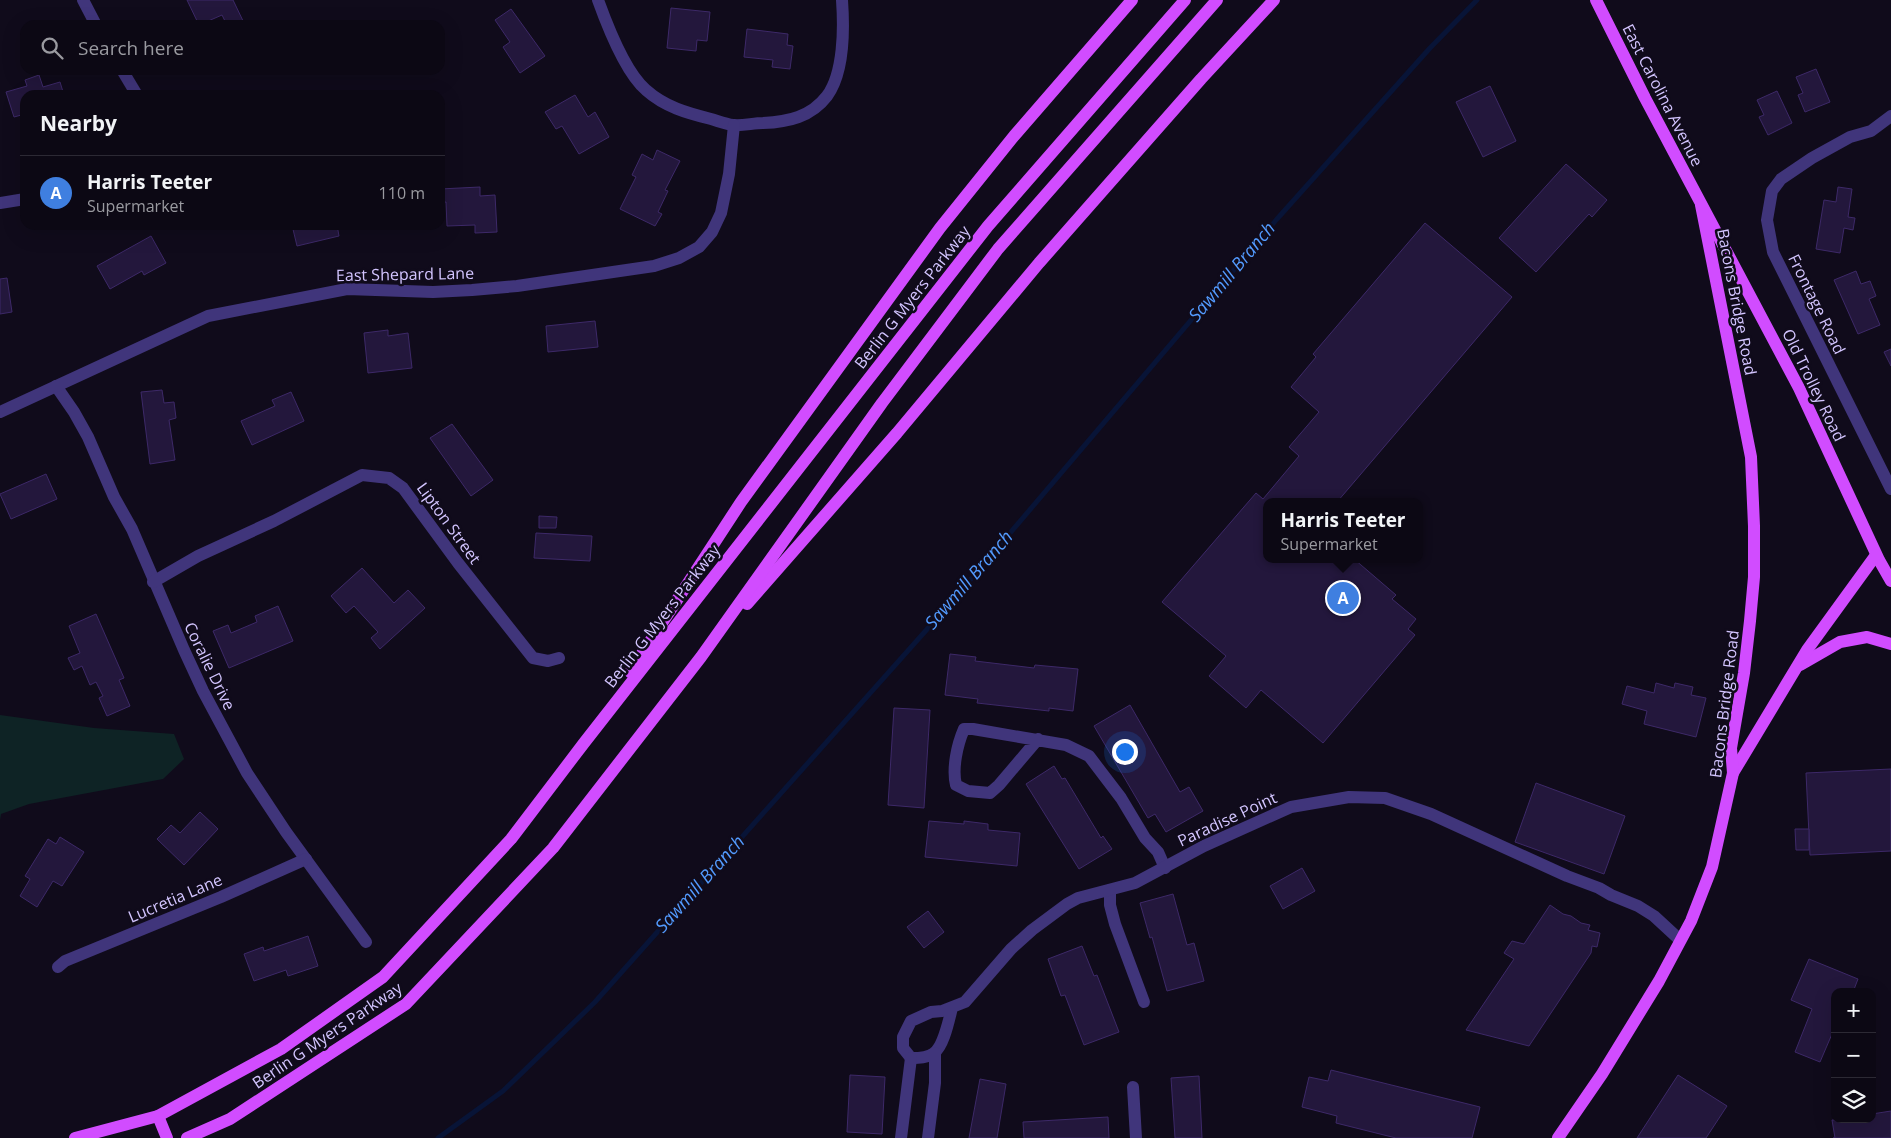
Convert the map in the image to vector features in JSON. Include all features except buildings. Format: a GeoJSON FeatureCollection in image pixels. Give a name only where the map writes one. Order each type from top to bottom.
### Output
{"type":"FeatureCollection","features":[{"type":"Feature","properties":{"kind":"main road"},"geometry":{"type":"LineString","coordinates":[[584,742],[740,502],[940,228],[1014,136],[1132,0]]}},
{"type":"Feature","properties":{"kind":"main road","name":"Berlin G Myers Parkway"},"geometry":{"type":"LineString","coordinates":[[75,1138],[158,1116],[281,1049],[383,977],[511,839],[584,742],[988,226],[1185,0]]}},
{"type":"Feature","properties":{"kind":"main road","name":"Berlin G Myers Parkway"},"geometry":{"type":"LineString","coordinates":[[186,1138],[230,1119],[406,1004],[553,848],[701,657],[882,402],[998,249],[1217,0]]}},
{"type":"Feature","properties":{"kind":"main road"},"geometry":{"type":"LineString","coordinates":[[701,657],[897,433],[1039,263],[1201,79],[1274,0]]}},
{"type":"Feature","properties":{"kind":"main road","name":"East Carolina Avenue"},"geometry":{"type":"LineString","coordinates":[[1596,0],[1701,205]]}},
{"type":"Feature","properties":{"kind":"main road","name":"Old Trolley Road"},"geometry":{"type":"LineString","coordinates":[[1701,205],[1799,388],[1876,555],[1891,581]]}},
{"type":"Feature","properties":{"kind":"main road","name":"Bacons Bridge Road"},"geometry":{"type":"LineString","coordinates":[[1558,1138],[1602,1074],[1641,1012],[1691,921],[1712,867],[1733,773],[1731,748],[1744,673],[1754,577],[1751,457],[1701,205]]}},
{"type":"Feature","properties":{"kind":"main road"},"geometry":{"type":"LineString","coordinates":[[1733,773],[1798,666],[1876,555]]}},
{"type":"Feature","properties":{"kind":"main road"},"geometry":{"type":"LineString","coordinates":[[1798,666],[1840,642],[1867,637],[1891,644]]}},
{"type":"Feature","properties":{"kind":"main road"},"geometry":{"type":"LineString","coordinates":[[158,1116],[167,1138]]}},
{"type":"Feature","properties":{"kind":"street"},"geometry":{"type":"LineString","coordinates":[[83,0],[93,20]]}},
{"type":"Feature","properties":{"kind":"street"},"geometry":{"type":"LineString","coordinates":[[598,0],[634,76],[644,89],[672,108],[734,125],[779,123],[793,120],[806,114],[827,97],[834,85],[838,69],[842,39],[842,0]]}},
{"type":"Feature","properties":{"kind":"street"},"geometry":{"type":"LineString","coordinates":[[125,75],[134,90]]}},
{"type":"Feature","properties":{"kind":"street","name":"Frontage Road"},"geometry":{"type":"LineString","coordinates":[[1891,116],[1872,131],[1850,138],[1827,149],[1781,178],[1772,191],[1767,220],[1773,252],[1891,489]]}},
{"type":"Feature","properties":{"kind":"street","name":"East Shepard Lane"},"geometry":{"type":"LineString","coordinates":[[0,412],[208,316],[347,289],[433,292],[517,286],[654,266],[679,258],[699,247],[712,232],[721,213],[729,174],[734,125]]}},
{"type":"Feature","properties":{"kind":"street"},"geometry":{"type":"LineString","coordinates":[[0,203],[20,200]]}},
{"type":"Feature","properties":{"kind":"street","name":"Coralie Drive"},"geometry":{"type":"LineString","coordinates":[[56,386],[88,437],[114,497],[132,529],[153,582],[203,691],[247,773],[366,942]]}},
{"type":"Feature","properties":{"kind":"street","name":"Lipton Street"},"geometry":{"type":"LineString","coordinates":[[153,582],[198,556],[274,521],[348,481],[362,475],[384,477],[389,478],[403,488],[458,563],[532,658],[548,661],[559,658]]}},
{"type":"Feature","properties":{"kind":"street"},"geometry":{"type":"LineString","coordinates":[[1038,739],[990,793],[968,791],[956,785],[954,776],[960,738],[964,729],[1038,739],[1066,745],[1089,756],[1121,798],[1145,838],[1158,852],[1165,868]]}},
{"type":"Feature","properties":{"kind":"street","name":"Paradise Point"},"geometry":{"type":"LineString","coordinates":[[910,1058],[903,1048],[903,1037],[911,1021],[931,1012],[952,1008],[965,1002],[1011,949],[1032,930],[1078,898],[1135,883],[1204,846],[1291,807],[1349,796],[1385,798],[1425,812],[1638,906],[1654,916],[1680,940]]}},
{"type":"Feature","properties":{"kind":"street","name":"Lucretia Lane"},"geometry":{"type":"LineString","coordinates":[[58,966],[65,961],[221,897],[306,859]]}},
{"type":"Feature","properties":{"kind":"street"},"geometry":{"type":"LineString","coordinates":[[1110,890],[1110,904],[1115,924],[1144,1002]]}},
{"type":"Feature","properties":{"kind":"street"},"geometry":{"type":"LineString","coordinates":[[928,1138],[935,1083],[935,1053],[942,1042],[952,1008]]}},
{"type":"Feature","properties":{"kind":"street"},"geometry":{"type":"LineString","coordinates":[[901,1138],[910,1058],[921,1058],[935,1053]]}},
{"type":"Feature","properties":{"kind":"street"},"geometry":{"type":"LineString","coordinates":[[1133,1087],[1136,1138]]}},
{"type":"Feature","properties":{"kind":"green space"},"geometry":{"type":"Polygon","coordinates":[[[0,715],[94,728],[174,734],[184,759],[163,779],[29,804],[1,814],[0,820],[0,715]]]}},
{"type":"Feature","properties":{"kind":"waterway","name":"Sawmill Branch"},"geometry":{"type":"LineString","coordinates":[[438,1138],[503,1091],[595,1002],[954,599],[1277,219],[1430,48],[1477,0]]}},
{"type":"Feature","properties":{"kind":"place","name":"Harris Teeter"},"geometry":{"type":"Point","coordinates":[1343,598]}}]}
